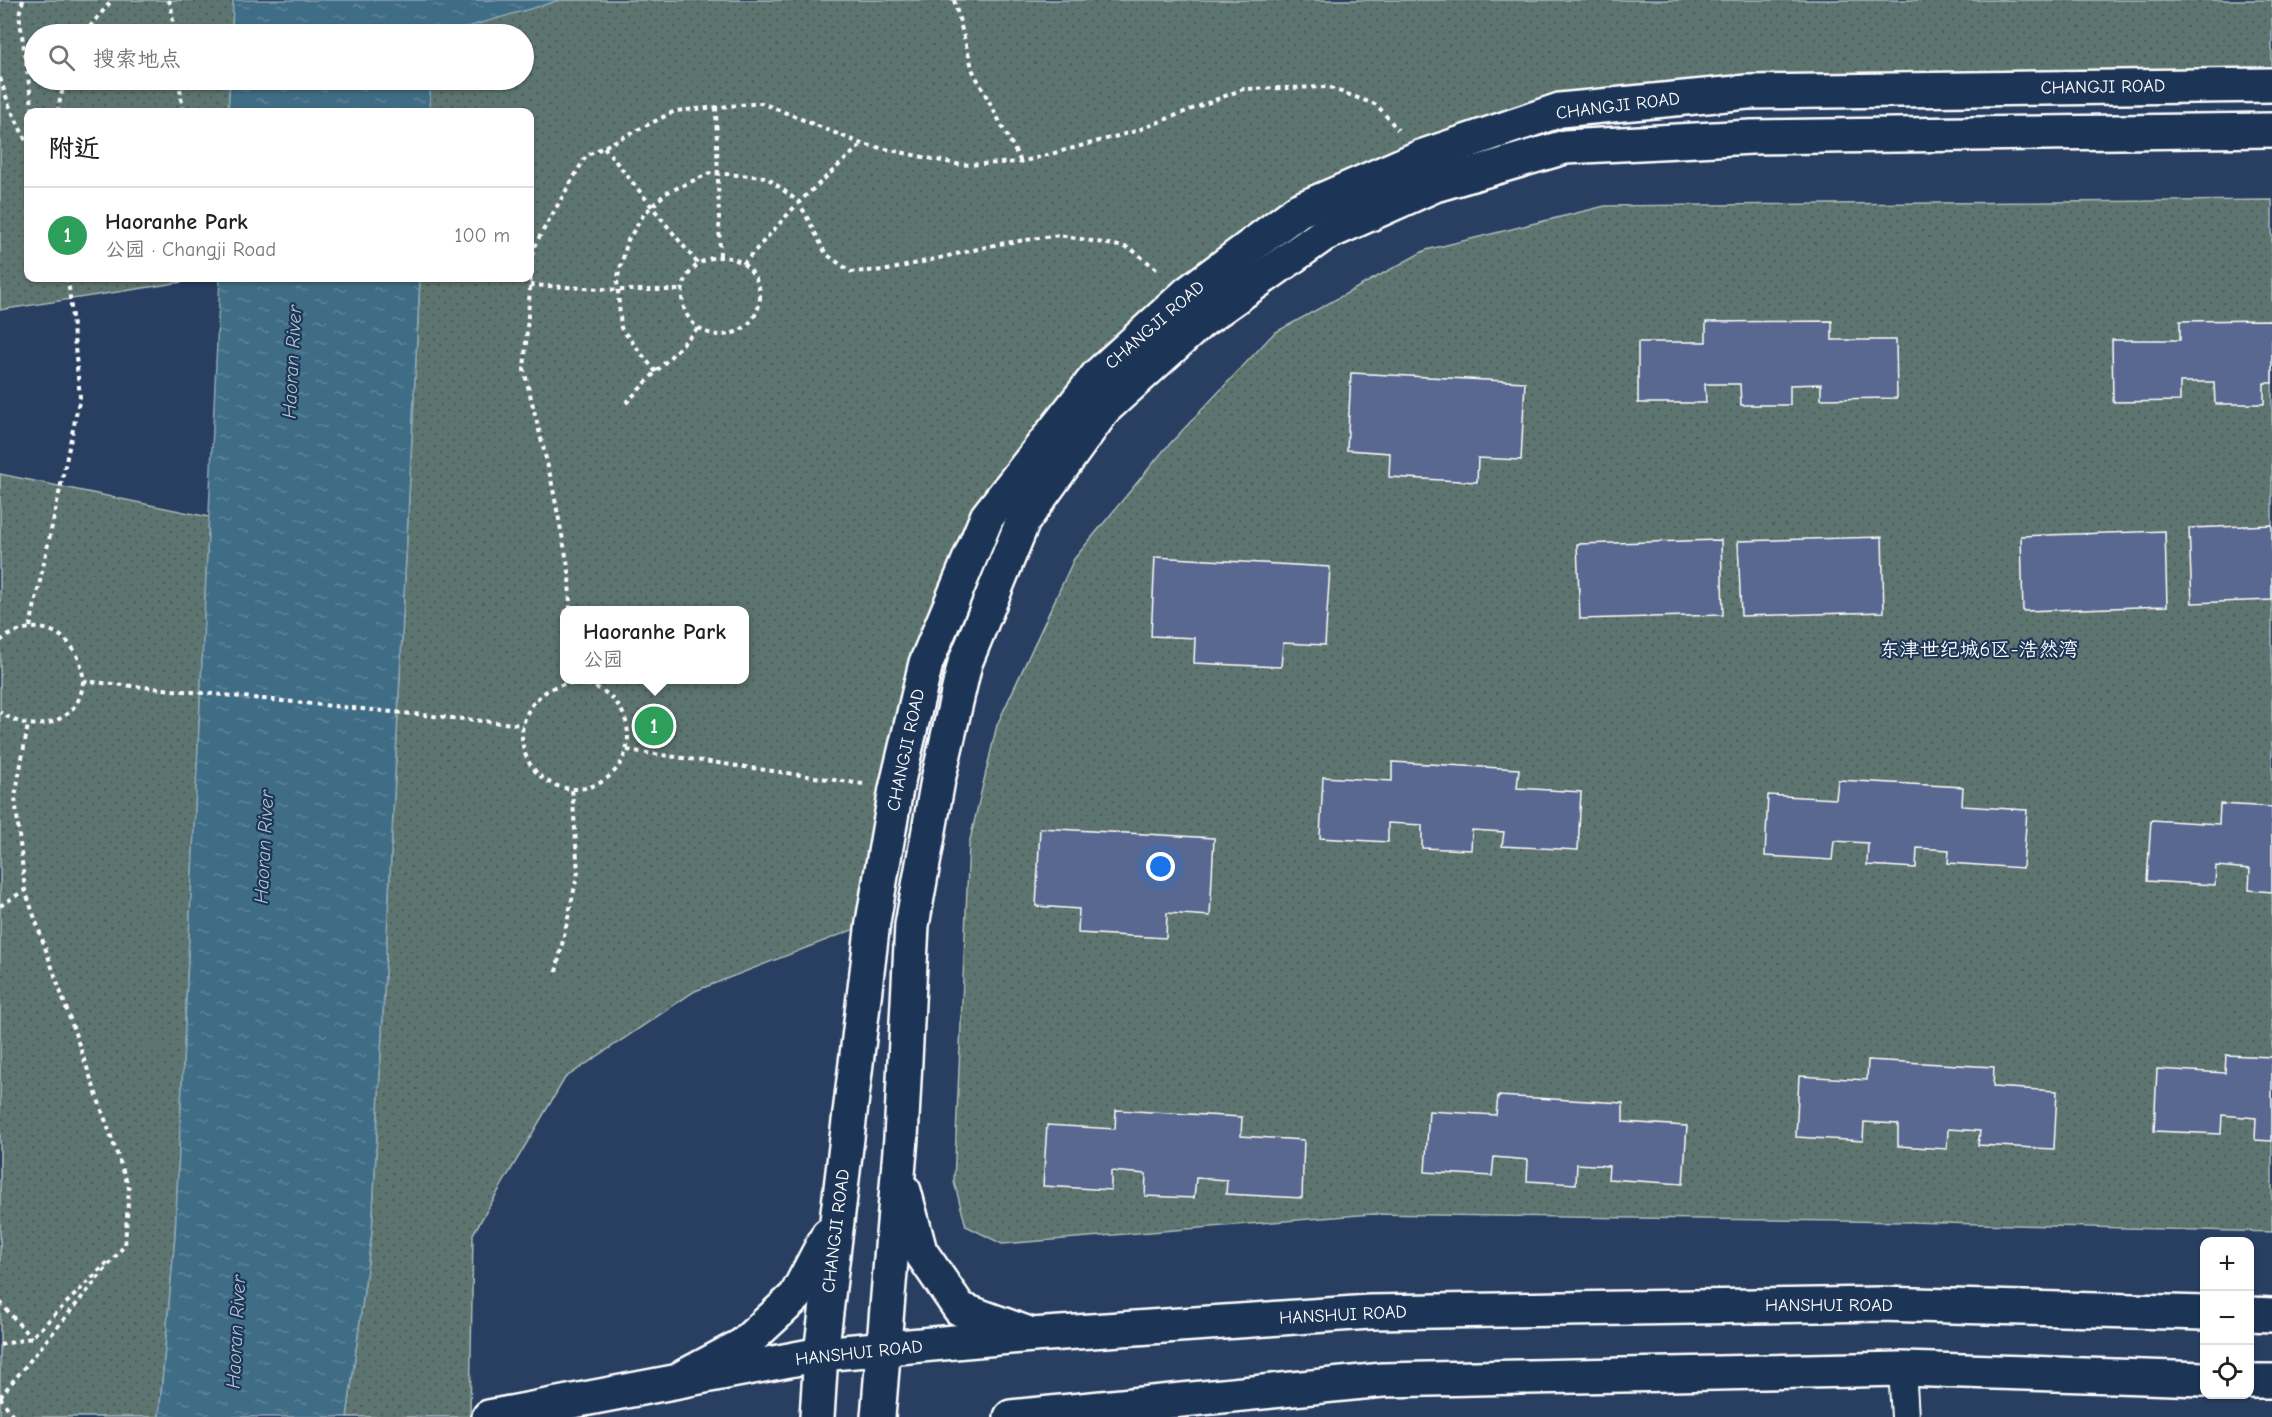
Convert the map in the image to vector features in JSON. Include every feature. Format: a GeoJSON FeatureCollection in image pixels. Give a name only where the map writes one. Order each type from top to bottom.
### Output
{"type":"FeatureCollection","features":[{"type":"Feature","properties":{"kind":"street","name":"CHANGJI ROAD"},"geometry":{"type":"LineString","coordinates":[[818,1417],[821,1354],[873,922],[896,789],[926,663],[987,517],[1098,375],[1188,293],[1299,210],[1421,157],[1560,110],[1747,92],[2272,85]]}},
{"type":"Feature","properties":{"kind":"street","name":"CHANGJI ROAD"},"geometry":{"type":"LineString","coordinates":[[878,1417],[898,1167],[912,925],[938,780],[965,663],[1023,521],[1104,409],[1200,322],[1323,235],[1435,185],[1565,147],[1752,137],[2272,130]]}},
{"type":"Feature","properties":{"kind":"street"},"geometry":{"type":"LineString","coordinates":[[898,1167],[920,1251],[960,1309],[1032,1335]]}},
{"type":"Feature","properties":{"kind":"street"},"geometry":{"type":"LineString","coordinates":[[673,1382],[743,1345],[796,1296],[838,1218]]}},
{"type":"Feature","properties":{"kind":"street","name":"HANSHUI ROAD"},"geometry":{"type":"LineString","coordinates":[[489,1417],[821,1354],[1032,1335],[1394,1311],[1880,1304],[2200,1313]]}},
{"type":"Feature","properties":{"kind":"street"},"geometry":{"type":"LineString","coordinates":[[2254,1314],[2272,1315]]}},
{"type":"Feature","properties":{"kind":"street"},"geometry":{"type":"LineString","coordinates":[[1902,1369],[1905,1417]]}},
{"type":"Feature","properties":{"kind":"street"},"geometry":{"type":"LineString","coordinates":[[1022,1416],[1383,1380],[1902,1369],[2200,1379]]}},
{"type":"Feature","properties":{"kind":"street"},"geometry":{"type":"LineString","coordinates":[[2254,1381],[2272,1381]]}},
{"type":"Feature","properties":{"kind":"path"},"geometry":{"type":"LineString","coordinates":[[23,0],[20,14],[24,44]]}},
{"type":"Feature","properties":{"kind":"path"},"geometry":{"type":"LineString","coordinates":[[92,24],[112,0]]}},
{"type":"Feature","properties":{"kind":"path"},"geometry":{"type":"LineString","coordinates":[[168,0],[171,4],[173,24]]}},
{"type":"Feature","properties":{"kind":"path"},"geometry":{"type":"LineString","coordinates":[[954,0],[973,72],[1021,162]]}},
{"type":"Feature","properties":{"kind":"path"},"geometry":{"type":"LineString","coordinates":[[0,78],[9,105],[24,137]]}},
{"type":"Feature","properties":{"kind":"path"},"geometry":{"type":"LineString","coordinates":[[534,246],[586,156],[675,111],[762,103],[862,144],[962,165],[1021,162],[1136,131],[1243,89],[1328,87],[1377,105],[1421,157]]}},
{"type":"Feature","properties":{"kind":"path"},"geometry":{"type":"LineString","coordinates":[[30,90],[32,108]]}},
{"type":"Feature","properties":{"kind":"path"},"geometry":{"type":"LineString","coordinates":[[58,108],[62,90]]}},
{"type":"Feature","properties":{"kind":"path"},"geometry":{"type":"LineString","coordinates":[[180,90],[182,108]]}},
{"type":"Feature","properties":{"kind":"path"},"geometry":{"type":"LineString","coordinates":[[716,107],[720,257]]}},
{"type":"Feature","properties":{"kind":"path"},"geometry":{"type":"LineString","coordinates":[[743,264],[799,202],[862,144]]}},
{"type":"Feature","properties":{"kind":"path"},"geometry":{"type":"LineString","coordinates":[[604,147],[698,264]]}},
{"type":"Feature","properties":{"kind":"path"},"geometry":{"type":"LineString","coordinates":[[656,372],[621,328],[617,280],[628,240],[644,214],[666,193],[710,173],[766,177],[799,202],[826,254],[851,272],[888,270],[999,244],[1059,235],[1130,248],[1188,293]]}},
{"type":"Feature","properties":{"kind":"path"},"geometry":{"type":"LineString","coordinates":[[720,257],[743,264],[752,272],[758,283],[759,306],[753,318],[734,332],[722,334],[710,333],[699,327],[686,311],[682,290],[685,280],[698,264],[708,259],[720,257]]}},
{"type":"Feature","properties":{"kind":"path"},"geometry":{"type":"LineString","coordinates":[[30,627],[80,397],[68,282]]}},
{"type":"Feature","properties":{"kind":"path"},"geometry":{"type":"LineString","coordinates":[[530,282],[524,370],[551,480],[569,571],[570,606]]}},
{"type":"Feature","properties":{"kind":"path"},"geometry":{"type":"LineString","coordinates":[[530,285],[618,290],[682,290]]}},
{"type":"Feature","properties":{"kind":"path"},"geometry":{"type":"LineString","coordinates":[[626,403],[699,327]]}},
{"type":"Feature","properties":{"kind":"path"},"geometry":{"type":"LineString","coordinates":[[0,641],[14,631],[30,627],[47,628],[63,636],[75,649],[82,664],[83,681],[75,703],[58,720],[43,725],[27,725],[12,720],[0,712]]}},
{"type":"Feature","properties":{"kind":"path"},"geometry":{"type":"LineString","coordinates":[[83,681],[523,725]]}},
{"type":"Feature","properties":{"kind":"path"},"geometry":{"type":"LineString","coordinates":[[563,684],[540,696],[529,709],[523,725],[522,743],[528,760],[539,775],[554,784],[572,789],[590,787],[606,779],[619,767],[627,750],[629,734],[625,717],[616,702],[604,691],[588,684]]}},
{"type":"Feature","properties":{"kind":"path"},"geometry":{"type":"LineString","coordinates":[[14,1417],[0,1397],[125,1245],[129,1188],[25,890],[15,797],[27,725]]}},
{"type":"Feature","properties":{"kind":"path"},"geometry":{"type":"LineString","coordinates":[[627,750],[896,789]]}},
{"type":"Feature","properties":{"kind":"path"},"geometry":{"type":"LineString","coordinates":[[556,972],[578,872],[572,789]]}},
{"type":"Feature","properties":{"kind":"path"},"geometry":{"type":"LineString","coordinates":[[0,906],[25,890]]}},
{"type":"Feature","properties":{"kind":"path"},"geometry":{"type":"LineString","coordinates":[[0,1345],[31,1338],[125,1245]]}},
{"type":"Feature","properties":{"kind":"path"},"geometry":{"type":"LineString","coordinates":[[0,1302],[31,1338]]}},
{"type":"Feature","properties":{"kind":"green space"},"geometry":{"type":"Polygon","coordinates":[[[0,0],[233,0],[232,24],[24,24],[24,90],[229,90],[228,108],[24,108],[24,282],[183,282],[0,310],[0,0]]]}},
{"type":"Feature","properties":{"kind":"green space"},"geometry":{"type":"Polygon","coordinates":[[[436,0],[2272,0],[2272,85],[1560,110],[1299,210],[987,517],[926,663],[873,922],[695,991],[565,1078],[473,1234],[470,1417],[347,1417],[372,1231],[420,282],[534,282],[534,108],[429,108],[430,90],[534,90],[534,24],[435,24],[436,0]]]}},
{"type":"Feature","properties":{"kind":"green space"},"geometry":{"type":"Polygon","coordinates":[[[2272,200],[2272,1232],[1908,1222],[1372,1214],[1002,1244],[966,1226],[954,1182],[969,844],[997,725],[1074,559],[1164,450],[1274,333],[1426,250],[1605,206],[2272,200]]]}},
{"type":"Feature","properties":{"kind":"green space"},"geometry":{"type":"Polygon","coordinates":[[[0,474],[209,517],[175,1236],[159,1417],[0,1417],[0,474]]]}},
{"type":"Feature","properties":{"kind":"water"},"geometry":{"type":"Polygon","coordinates":[[[233,0],[561,0],[478,24],[232,24],[233,0]]]}},
{"type":"Feature","properties":{"kind":"water"},"geometry":{"type":"Polygon","coordinates":[[[229,90],[430,90],[429,108],[228,108],[229,90]]]}},
{"type":"Feature","properties":{"kind":"water","name":"Haoran River"},"geometry":{"type":"Polygon","coordinates":[[[220,282],[420,282],[372,1231],[347,1417],[159,1417],[175,1236],[220,282]]]}},
{"type":"Feature","properties":{"kind":"building"},"geometry":{"type":"Polygon","coordinates":[[[2272,320],[2272,383],[2264,383],[2264,404],[2215,404],[2214,382],[2180,382],[2180,401],[2113,402],[2112,340],[2180,340],[2180,321],[2272,320]]]}},
{"type":"Feature","properties":{"kind":"building"},"geometry":{"type":"Polygon","coordinates":[[[1832,321],[1832,340],[1896,340],[1897,398],[1821,399],[1821,384],[1790,385],[1790,405],[1741,405],[1740,384],[1705,384],[1706,403],[1638,403],[1638,342],[1706,342],[1706,322],[1832,321]]]}},
{"type":"Feature","properties":{"kind":"building"},"geometry":{"type":"Polygon","coordinates":[[[1351,373],[1525,382],[1521,460],[1478,458],[1477,482],[1389,477],[1390,453],[1347,450],[1351,373]]]}},
{"type":"Feature","properties":{"kind":"building"},"geometry":{"type":"Polygon","coordinates":[[[2272,525],[2272,600],[2192,603],[2189,528],[2272,525]]]}},
{"type":"Feature","properties":{"kind":"building"},"geometry":{"type":"Polygon","coordinates":[[[2165,531],[2167,606],[2023,611],[2021,536],[2165,531]]]}},
{"type":"Feature","properties":{"kind":"building"},"geometry":{"type":"Polygon","coordinates":[[[1882,537],[1884,612],[1741,616],[1738,541],[1882,537]]]}},
{"type":"Feature","properties":{"kind":"building"},"geometry":{"type":"Polygon","coordinates":[[[1721,540],[1723,615],[1580,619],[1577,544],[1721,540]]]}},
{"type":"Feature","properties":{"kind":"building"},"geometry":{"type":"Polygon","coordinates":[[[1155,557],[1330,567],[1325,645],[1283,643],[1281,667],[1194,663],[1195,638],[1151,636],[1155,557]]]}},
{"type":"Feature","properties":{"kind":"building"},"geometry":{"type":"Polygon","coordinates":[[[1392,762],[1519,769],[1517,788],[1581,792],[1578,850],[1502,846],[1504,832],[1472,830],[1471,850],[1422,848],[1422,825],[1388,823],[1388,842],[1320,838],[1323,777],[1392,781],[1392,762]]]}},
{"type":"Feature","properties":{"kind":"building"},"geometry":{"type":"Polygon","coordinates":[[[1838,780],[1963,787],[1962,806],[2027,810],[2023,868],[1948,863],[1949,850],[1917,848],[1916,868],[1867,865],[1868,843],[1834,841],[1832,860],[1765,856],[1768,795],[1836,799],[1838,780]]]}},
{"type":"Feature","properties":{"kind":"building"},"geometry":{"type":"Polygon","coordinates":[[[2220,804],[2272,807],[2272,892],[2249,890],[2250,869],[2216,866],[2215,885],[2147,881],[2151,820],[2219,824],[2220,804]]]}},
{"type":"Feature","properties":{"kind":"building"},"geometry":{"type":"Polygon","coordinates":[[[1040,828],[1214,838],[1210,916],[1167,913],[1166,938],[1078,933],[1079,909],[1036,906],[1040,828]]]}},
{"type":"Feature","properties":{"kind":"building"},"geometry":{"type":"Polygon","coordinates":[[[2226,1055],[2272,1057],[2272,1141],[2255,1140],[2256,1118],[2222,1115],[2221,1134],[2154,1131],[2157,1069],[2225,1073],[2226,1055]]]}},
{"type":"Feature","properties":{"kind":"building"},"geometry":{"type":"Polygon","coordinates":[[[1868,1060],[1994,1067],[1993,1087],[2057,1091],[2054,1149],[1978,1145],[1980,1131],[1948,1129],[1947,1149],[1898,1146],[1898,1124],[1864,1122],[1863,1141],[1796,1137],[1799,1076],[1867,1080],[1868,1060]]]}},
{"type":"Feature","properties":{"kind":"building"},"geometry":{"type":"Polygon","coordinates":[[[1498,1096],[1623,1103],[1623,1122],[1687,1126],[1683,1184],[1608,1179],[1609,1166],[1577,1164],[1576,1184],[1527,1181],[1528,1160],[1494,1157],[1492,1176],[1425,1172],[1429,1111],[1496,1115],[1498,1096]]]}},
{"type":"Feature","properties":{"kind":"building"},"geometry":{"type":"Polygon","coordinates":[[[1116,1110],[1242,1117],[1241,1136],[1304,1140],[1302,1198],[1226,1194],[1227,1180],[1196,1178],[1194,1198],[1145,1196],[1146,1174],[1111,1171],[1111,1190],[1043,1186],[1047,1125],[1115,1129],[1116,1110]]]}},
{"type":"Feature","properties":{"kind":"place","name":"Haoranhe Park"},"geometry":{"type":"Point","coordinates":[654,726]}},
{"type":"Feature","properties":{"kind":"district","name":"东津世纪城6区-浩然湾"},"geometry":{"type":"Point","coordinates":[1979,649]}}]}
